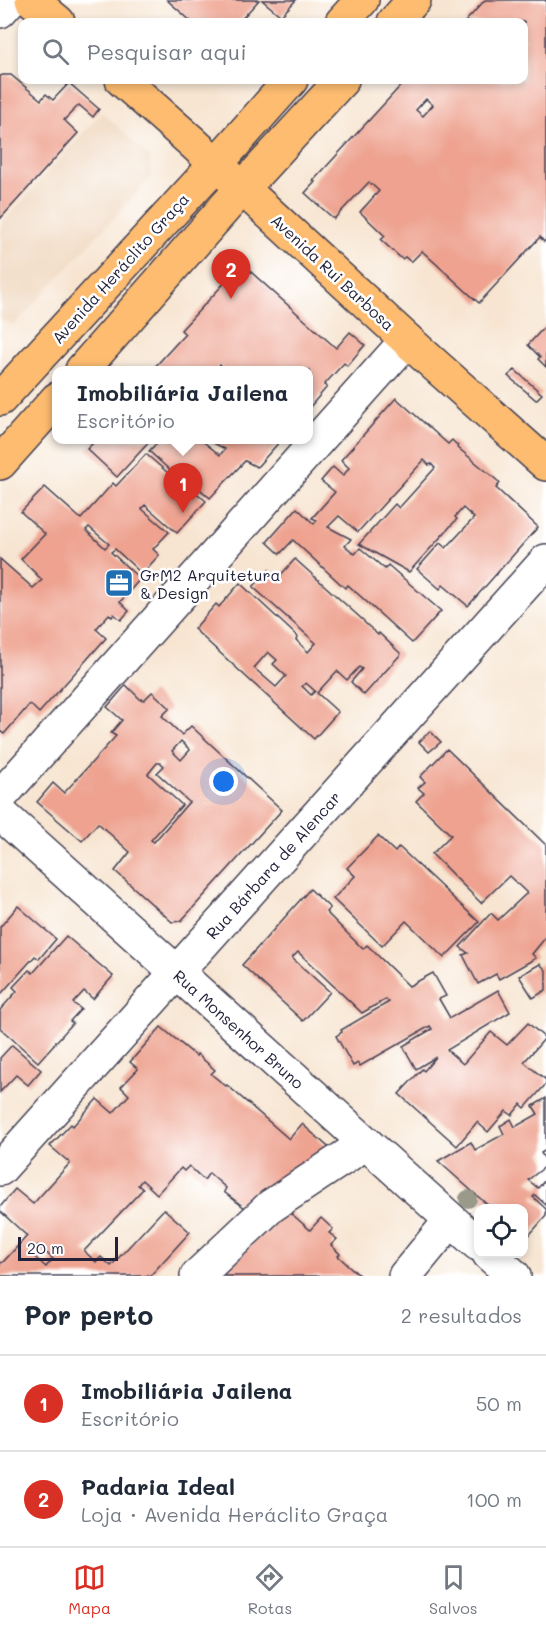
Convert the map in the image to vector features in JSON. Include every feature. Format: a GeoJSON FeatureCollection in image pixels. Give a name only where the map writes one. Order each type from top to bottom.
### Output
{"type":"FeatureCollection","features":[{"type":"Feature","properties":{"kind":"main road"},"geometry":{"type":"LineString","coordinates":[[32,0],[53,18]]}},
{"type":"Feature","properties":{"kind":"main road"},"geometry":{"type":"LineString","coordinates":[[346,18],[362,0]]}},
{"type":"Feature","properties":{"kind":"main road"},"geometry":{"type":"LineString","coordinates":[[398,18],[414,0]]}},
{"type":"Feature","properties":{"kind":"main road","name":"Avenida Rui Barbosa"},"geometry":{"type":"LineString","coordinates":[[126,84],[546,464]]}},
{"type":"Feature","properties":{"kind":"main road","name":"Avenida Heráclito Graça"},"geometry":{"type":"LineString","coordinates":[[0,399],[287,84]]}},
{"type":"Feature","properties":{"kind":"main road"},"geometry":{"type":"LineString","coordinates":[[86,366],[338,84]]}},
{"type":"Feature","properties":{"kind":"main road"},"geometry":{"type":"LineString","coordinates":[[0,463],[52,405]]}},
{"type":"Feature","properties":{"kind":"street"},"geometry":{"type":"LineString","coordinates":[[0,11],[10,0]]}},
{"type":"Feature","properties":{"kind":"street"},"geometry":{"type":"LineString","coordinates":[[0,797],[407,340]]}},
{"type":"Feature","properties":{"kind":"street","name":"Rua Bárbara de Alencar"},"geometry":{"type":"LineString","coordinates":[[0,1169],[546,561]]}},
{"type":"Feature","properties":{"kind":"street","name":"Rua Monsenhor Bruno"},"geometry":{"type":"LineString","coordinates":[[0,813],[474,1240]]}},
{"type":"Feature","properties":{"kind":"street"},"geometry":{"type":"LineString","coordinates":[[197,1276],[271,1206],[366,1143]]}},
{"type":"Feature","properties":{"kind":"street"},"geometry":{"type":"LineString","coordinates":[[405,1276],[452,1220]]}},
{"type":"Feature","properties":{"kind":"street"},"geometry":{"type":"LineString","coordinates":[[494,1258],[514,1276]]}},
{"type":"Feature","properties":{"kind":"shaded area"},"geometry":{"type":"Polygon","coordinates":[[[102,112],[150,157],[151,178],[14,325],[0,319],[0,225],[102,112]]]}},
{"type":"Feature","properties":{"kind":"building"},"geometry":{"type":"Polygon","coordinates":[[[167,0],[259,0],[243,18],[187,18],[167,0]]]}},
{"type":"Feature","properties":{"kind":"building"},"geometry":{"type":"Polygon","coordinates":[[[262,0],[296,0],[281,16],[262,0]]]}},
{"type":"Feature","properties":{"kind":"building"},"geometry":{"type":"Polygon","coordinates":[[[485,0],[546,0],[546,240],[544,242],[540,237],[479,303],[422,251],[411,262],[405,257],[402,259],[381,240],[385,236],[360,212],[379,191],[369,182],[334,219],[305,193],[315,182],[313,181],[402,84],[528,84],[528,18],[469,18],[485,0]],[[426,99],[416,110],[423,116],[433,105],[426,99]]]}},
{"type":"Feature","properties":{"kind":"building"},"geometry":{"type":"Polygon","coordinates":[[[11,75],[18,81],[18,84],[22,84],[41,100],[46,94],[53,100],[70,84],[99,109],[93,117],[79,105],[64,120],[78,133],[0,219],[0,76],[11,75]]]}},
{"type":"Feature","properties":{"kind":"building"},"geometry":{"type":"Polygon","coordinates":[[[242,264],[336,348],[350,332],[365,345],[347,366],[344,363],[324,385],[327,387],[313,403],[313,366],[156,366],[185,334],[181,330],[242,264]]]}},
{"type":"Feature","properties":{"kind":"building"},"geometry":{"type":"Polygon","coordinates":[[[546,325],[546,367],[528,345],[546,325]]]}},
{"type":"Feature","properties":{"kind":"building"},"geometry":{"type":"Polygon","coordinates":[[[515,370],[542,394],[536,400],[508,376],[515,370]]]}},
{"type":"Feature","properties":{"kind":"building"},"geometry":{"type":"Polygon","coordinates":[[[396,398],[448,444],[452,440],[457,447],[500,483],[496,488],[538,527],[468,606],[443,585],[440,589],[417,569],[440,543],[446,548],[474,518],[463,508],[455,517],[457,519],[409,572],[359,544],[395,504],[399,508],[435,468],[431,464],[429,465],[424,460],[358,532],[339,516],[328,527],[351,539],[345,546],[355,554],[360,548],[385,569],[388,565],[441,611],[412,643],[348,585],[345,588],[293,540],[280,554],[267,542],[297,508],[314,524],[317,520],[312,518],[335,492],[321,481],[333,467],[343,476],[349,468],[341,460],[396,398]]]}},
{"type":"Feature","properties":{"kind":"building"},"geometry":{"type":"Polygon","coordinates":[[[92,444],[147,444],[117,477],[87,449],[92,444]]]}},
{"type":"Feature","properties":{"kind":"building"},"geometry":{"type":"Polygon","coordinates":[[[156,444],[206,444],[220,455],[225,449],[216,444],[277,444],[257,467],[245,461],[210,498],[179,471],[175,475],[149,451],[156,444]]]}},
{"type":"Feature","properties":{"kind":"building"},"geometry":{"type":"Polygon","coordinates":[[[146,454],[184,487],[186,484],[206,501],[177,533],[145,505],[142,509],[169,532],[153,549],[159,555],[142,574],[115,549],[111,552],[140,579],[120,602],[129,611],[121,620],[114,614],[112,617],[109,614],[96,629],[106,638],[39,713],[30,704],[4,734],[0,731],[0,559],[33,588],[42,580],[21,559],[45,534],[21,512],[45,487],[81,519],[113,483],[116,486],[146,454]],[[89,527],[86,530],[105,548],[109,544],[89,527]]]}},
{"type":"Feature","properties":{"kind":"building"},"geometry":{"type":"Polygon","coordinates":[[[295,559],[401,654],[364,695],[351,682],[362,669],[359,667],[347,680],[337,671],[317,693],[338,712],[314,739],[194,629],[216,604],[219,607],[240,583],[298,637],[296,640],[308,652],[316,643],[253,587],[269,570],[278,578],[295,559]],[[268,652],[254,668],[276,687],[286,676],[273,664],[277,660],[268,652]],[[306,683],[302,686],[311,695],[315,691],[306,683]]]}},
{"type":"Feature","properties":{"kind":"building"},"geometry":{"type":"Polygon","coordinates":[[[126,685],[141,700],[152,692],[170,708],[162,716],[182,735],[191,726],[282,810],[181,921],[172,922],[115,871],[130,852],[98,823],[82,841],[37,802],[53,783],[64,793],[116,736],[111,733],[122,720],[107,707],[126,685]],[[181,741],[172,751],[181,760],[190,750],[181,741]],[[157,763],[148,774],[182,805],[151,840],[154,842],[189,802],[157,773],[164,766],[157,763]]]}},
{"type":"Feature","properties":{"kind":"building"},"geometry":{"type":"Polygon","coordinates":[[[430,731],[441,742],[429,752],[419,742],[430,731]]]}},
{"type":"Feature","properties":{"kind":"building"},"geometry":{"type":"Polygon","coordinates":[[[447,749],[546,845],[546,937],[532,954],[536,958],[499,979],[496,974],[478,984],[463,955],[468,953],[460,947],[491,913],[498,920],[527,893],[509,876],[481,903],[432,854],[451,835],[416,801],[424,793],[418,788],[425,782],[420,777],[447,749]]]}},
{"type":"Feature","properties":{"kind":"building"},"geometry":{"type":"Polygon","coordinates":[[[378,836],[395,852],[399,847],[479,922],[444,958],[406,921],[382,946],[333,899],[355,876],[347,868],[378,836]]]}},
{"type":"Feature","properties":{"kind":"building"},"geometry":{"type":"Polygon","coordinates":[[[310,889],[330,908],[326,912],[363,949],[367,945],[409,986],[433,973],[446,996],[439,999],[450,1018],[498,990],[510,1012],[447,1050],[463,1064],[491,1032],[507,1045],[528,1023],[545,1038],[524,1062],[545,1079],[546,1077],[546,1084],[525,1108],[521,1104],[512,1115],[506,1111],[488,1132],[477,1122],[457,1146],[399,1094],[436,1057],[416,1069],[403,1046],[432,1029],[430,1026],[360,1066],[358,1063],[353,1066],[336,1036],[342,1032],[341,1030],[389,1002],[386,999],[362,1013],[298,952],[292,958],[330,992],[303,1021],[242,965],[310,889]]]}},
{"type":"Feature","properties":{"kind":"building"},"geometry":{"type":"Polygon","coordinates":[[[18,906],[56,939],[39,959],[35,956],[0,995],[0,927],[18,906]]]}},
{"type":"Feature","properties":{"kind":"building"},"geometry":{"type":"Polygon","coordinates":[[[66,936],[113,976],[93,999],[84,991],[73,1003],[81,1009],[70,1021],[73,1023],[38,1062],[0,1028],[0,1010],[17,991],[13,987],[29,970],[33,973],[66,936]]]}},
{"type":"Feature","properties":{"kind":"building"},"geometry":{"type":"Polygon","coordinates":[[[540,964],[546,970],[546,990],[533,998],[519,976],[540,964]]]}},
{"type":"Feature","properties":{"kind":"building"},"geometry":{"type":"Polygon","coordinates":[[[161,1027],[196,1056],[197,1054],[215,1070],[211,1074],[289,1139],[302,1124],[335,1153],[249,1211],[224,1192],[226,1188],[209,1173],[204,1180],[189,1166],[184,1171],[181,1168],[157,1194],[142,1180],[138,1185],[143,1189],[84,1251],[96,1262],[101,1257],[111,1266],[164,1209],[190,1232],[150,1276],[0,1276],[0,1263],[27,1236],[0,1211],[0,1207],[15,1189],[33,1204],[70,1163],[50,1146],[71,1124],[73,1126],[97,1099],[113,1113],[129,1095],[121,1087],[138,1069],[130,1062],[161,1027]],[[38,1245],[30,1253],[46,1267],[53,1259],[38,1245]]]}},
{"type":"Feature","properties":{"kind":"building"},"geometry":{"type":"Polygon","coordinates":[[[12,1045],[41,1070],[28,1085],[16,1075],[0,1092],[0,1058],[12,1045]]]}},
{"type":"Feature","properties":{"kind":"building"},"geometry":{"type":"Polygon","coordinates":[[[546,1098],[546,1150],[541,1153],[546,1166],[528,1180],[538,1188],[546,1179],[546,1205],[535,1195],[533,1197],[546,1209],[546,1216],[528,1237],[528,1204],[486,1204],[438,1161],[471,1142],[475,1150],[504,1134],[500,1126],[511,1119],[515,1127],[538,1114],[533,1106],[546,1098]]]}},
{"type":"Feature","properties":{"kind":"building"},"geometry":{"type":"Polygon","coordinates":[[[285,1208],[310,1230],[321,1218],[333,1229],[329,1233],[337,1239],[331,1245],[340,1254],[338,1256],[360,1276],[222,1276],[285,1208]]]}},
{"type":"Feature","properties":{"kind":"place","name":"Padaria Ideal"},"geometry":{"type":"Point","coordinates":[231,299]}},
{"type":"Feature","properties":{"kind":"place","name":"Imobiliária Jailena"},"geometry":{"type":"Point","coordinates":[183,513]}},
{"type":"Feature","properties":{"kind":"place","name":"GrM2 Arquitetura & Design"},"geometry":{"type":"Point","coordinates":[119,583]}}]}
